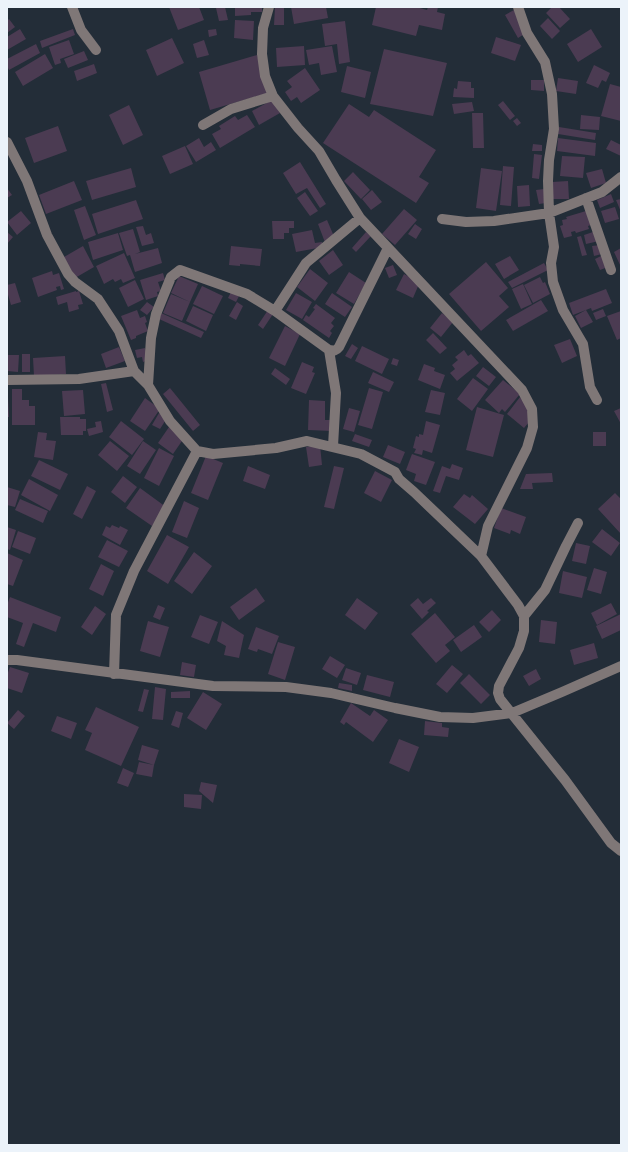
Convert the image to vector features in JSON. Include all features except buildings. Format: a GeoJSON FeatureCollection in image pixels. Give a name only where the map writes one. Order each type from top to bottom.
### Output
{"type":"FeatureCollection","features":[{"type":"Feature","properties":{"kind":"street"},"geometry":{"type":"LineString","coordinates":[[72,7],[81,30],[96,50]]}},
{"type":"Feature","properties":{"kind":"street"},"geometry":{"type":"LineString","coordinates":[[269,7],[263,28],[262,54],[265,76],[273,96],[298,128],[319,151],[360,218],[522,390],[532,409],[533,427],[527,448],[488,526],[481,556]]}},
{"type":"Feature","properties":{"kind":"street"},"geometry":{"type":"LineString","coordinates":[[518,7],[527,33],[545,62],[552,94],[554,129],[549,160],[549,213],[554,247],[552,263],[553,282],[563,310],[583,344],[590,387],[597,400]]}},
{"type":"Feature","properties":{"kind":"street"},"geometry":{"type":"LineString","coordinates":[[203,125],[231,110],[273,96]]}},
{"type":"Feature","properties":{"kind":"street"},"geometry":{"type":"LineString","coordinates":[[7,142],[27,181],[46,235],[68,274],[75,282],[98,299],[119,331],[134,371],[148,385],[170,421],[197,451],[213,454],[276,448],[306,441],[333,446],[361,454],[395,472],[399,480],[414,492],[481,556],[518,605],[524,616],[524,631],[519,648],[500,686],[498,693],[500,699],[565,780],[611,843],[621,851]]}},
{"type":"Feature","properties":{"kind":"street"},"geometry":{"type":"LineString","coordinates":[[442,219],[466,222],[494,221],[549,213],[602,192],[621,178]]}},
{"type":"Feature","properties":{"kind":"street"},"geometry":{"type":"LineString","coordinates":[[586,198],[611,270]]}},
{"type":"Feature","properties":{"kind":"street"},"geometry":{"type":"LineString","coordinates":[[275,310],[306,263],[360,218]]}},
{"type":"Feature","properties":{"kind":"street"},"geometry":{"type":"LineString","coordinates":[[148,385],[151,338],[156,314],[171,276],[180,270],[247,294],[275,310],[329,350],[334,351],[339,348],[388,248]]}},
{"type":"Feature","properties":{"kind":"street"},"geometry":{"type":"LineString","coordinates":[[329,350],[336,393],[333,446]]}},
{"type":"Feature","properties":{"kind":"street"},"geometry":{"type":"LineString","coordinates":[[7,380],[79,379],[134,371]]}},
{"type":"Feature","properties":{"kind":"street"},"geometry":{"type":"LineString","coordinates":[[114,674],[116,615],[134,571],[197,451]]}},
{"type":"Feature","properties":{"kind":"street"},"geometry":{"type":"LineString","coordinates":[[524,616],[545,590],[578,523]]}},
{"type":"Feature","properties":{"kind":"street"},"geometry":{"type":"LineString","coordinates":[[7,660],[17,660],[212,686],[286,687],[331,693],[440,717],[473,718],[512,713],[621,666]]}}]}
